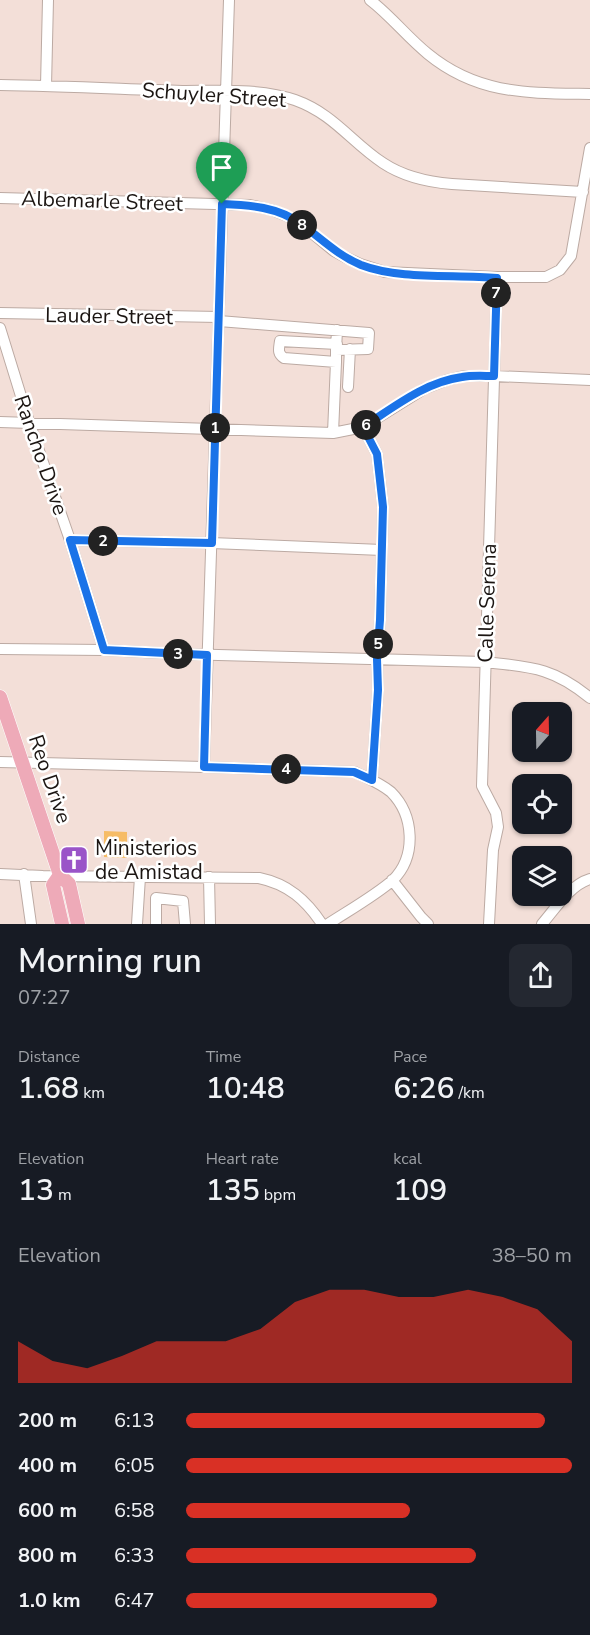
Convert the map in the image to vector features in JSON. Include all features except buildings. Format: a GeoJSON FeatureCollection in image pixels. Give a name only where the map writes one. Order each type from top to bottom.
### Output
{"type":"FeatureCollection","features":[{"type":"Feature","properties":{"kind":"main road","name":"Reo Drive"},"geometry":{"type":"LineString","coordinates":[[0,697],[60,875],[69,884],[78,924]]}},
{"type":"Feature","properties":{"kind":"main road","name":"Reo Drive"},"geometry":{"type":"LineString","coordinates":[[60,875],[53,885],[62,924]]}},
{"type":"Feature","properties":{"kind":"street"},"geometry":{"type":"LineString","coordinates":[[46,86],[48,0]]}},
{"type":"Feature","properties":{"kind":"street"},"geometry":{"type":"LineString","coordinates":[[204,767],[229,0]]}},
{"type":"Feature","properties":{"kind":"street"},"geometry":{"type":"LineString","coordinates":[[370,0],[429,55],[465,77],[501,89],[527,93],[590,94]]}},
{"type":"Feature","properties":{"kind":"street","name":"Schuyler Street"},"geometry":{"type":"LineString","coordinates":[[0,85],[226,91],[275,95],[310,106],[340,126],[383,163],[411,177],[442,183],[583,192]]}},
{"type":"Feature","properties":{"kind":"street"},"geometry":{"type":"LineString","coordinates":[[583,192],[590,148]]}},
{"type":"Feature","properties":{"kind":"street","name":"Albemarle Street"},"geometry":{"type":"LineString","coordinates":[[0,198],[222,204],[256,207],[282,214],[300,223],[334,251],[360,264],[385,272],[497,278],[546,277],[560,270],[571,256],[583,192]]}},
{"type":"Feature","properties":{"kind":"street","name":"Calle Serena"},"geometry":{"type":"LineString","coordinates":[[489,924],[493,850],[498,827],[496,813],[482,786],[497,278]]}},
{"type":"Feature","properties":{"kind":"street","name":"Lauder Street"},"geometry":{"type":"LineString","coordinates":[[0,314],[219,319],[273,326],[369,333],[368,349],[350,349]]}},
{"type":"Feature","properties":{"kind":"street"},"geometry":{"type":"LineString","coordinates":[[273,326],[280,335],[278,350],[284,358],[336,362]]}},
{"type":"Feature","properties":{"kind":"street","name":"Rancho Drive"},"geometry":{"type":"LineString","coordinates":[[0,328],[104,650]]}},
{"type":"Feature","properties":{"kind":"street"},"geometry":{"type":"LineString","coordinates":[[333,433],[337,330]]}},
{"type":"Feature","properties":{"kind":"street"},"geometry":{"type":"LineString","coordinates":[[280,341],[350,349],[348,387]]}},
{"type":"Feature","properties":{"kind":"street"},"geometry":{"type":"LineString","coordinates":[[0,422],[333,433],[363,427],[424,389],[464,376],[590,380]]}},
{"type":"Feature","properties":{"kind":"street"},"geometry":{"type":"LineString","coordinates":[[363,427],[377,454],[383,501],[377,659],[378,690],[372,780]]}},
{"type":"Feature","properties":{"kind":"street"},"geometry":{"type":"LineString","coordinates":[[70,540],[382,550]]}},
{"type":"Feature","properties":{"kind":"street"},"geometry":{"type":"LineString","coordinates":[[0,649],[485,662],[531,667],[548,672],[571,684],[590,698]]}},
{"type":"Feature","properties":{"kind":"street"},"geometry":{"type":"LineString","coordinates":[[0,762],[354,772],[372,780],[393,794],[402,807],[408,822],[410,838],[408,854],[402,868],[392,880],[328,924]]}},
{"type":"Feature","properties":{"kind":"street"},"geometry":{"type":"LineString","coordinates":[[0,874],[260,878],[276,882],[303,899],[322,924]]}},
{"type":"Feature","properties":{"kind":"street"},"geometry":{"type":"LineString","coordinates":[[24,874],[31,924]]}},
{"type":"Feature","properties":{"kind":"street"},"geometry":{"type":"LineString","coordinates":[[138,924],[140,877]]}},
{"type":"Feature","properties":{"kind":"street"},"geometry":{"type":"LineString","coordinates":[[209,877],[210,924]]}},
{"type":"Feature","properties":{"kind":"street"},"geometry":{"type":"LineString","coordinates":[[542,924],[573,889],[581,882],[590,879]]}},
{"type":"Feature","properties":{"kind":"street"},"geometry":{"type":"LineString","coordinates":[[392,880],[428,924]]}},
{"type":"Feature","properties":{"kind":"street"},"geometry":{"type":"LineString","coordinates":[[156,924],[156,898],[183,901],[185,924]]}},
{"type":"Feature","properties":{"kind":"place","name":"Ministerios de Amistad"},"geometry":{"type":"Point","coordinates":[74,860]}},
{"type":"Feature","properties":{"kind":"route"},"geometry":{"type":"LineString","coordinates":[[222,204],[256,207],[282,214],[300,223],[334,251],[360,264],[385,272],[497,278],[494,376],[464,376],[447,380],[424,389],[363,427],[377,454],[383,494],[378,690],[372,780],[354,772],[204,767],[207,655],[104,650],[70,540],[212,543],[222,204]]}}]}
